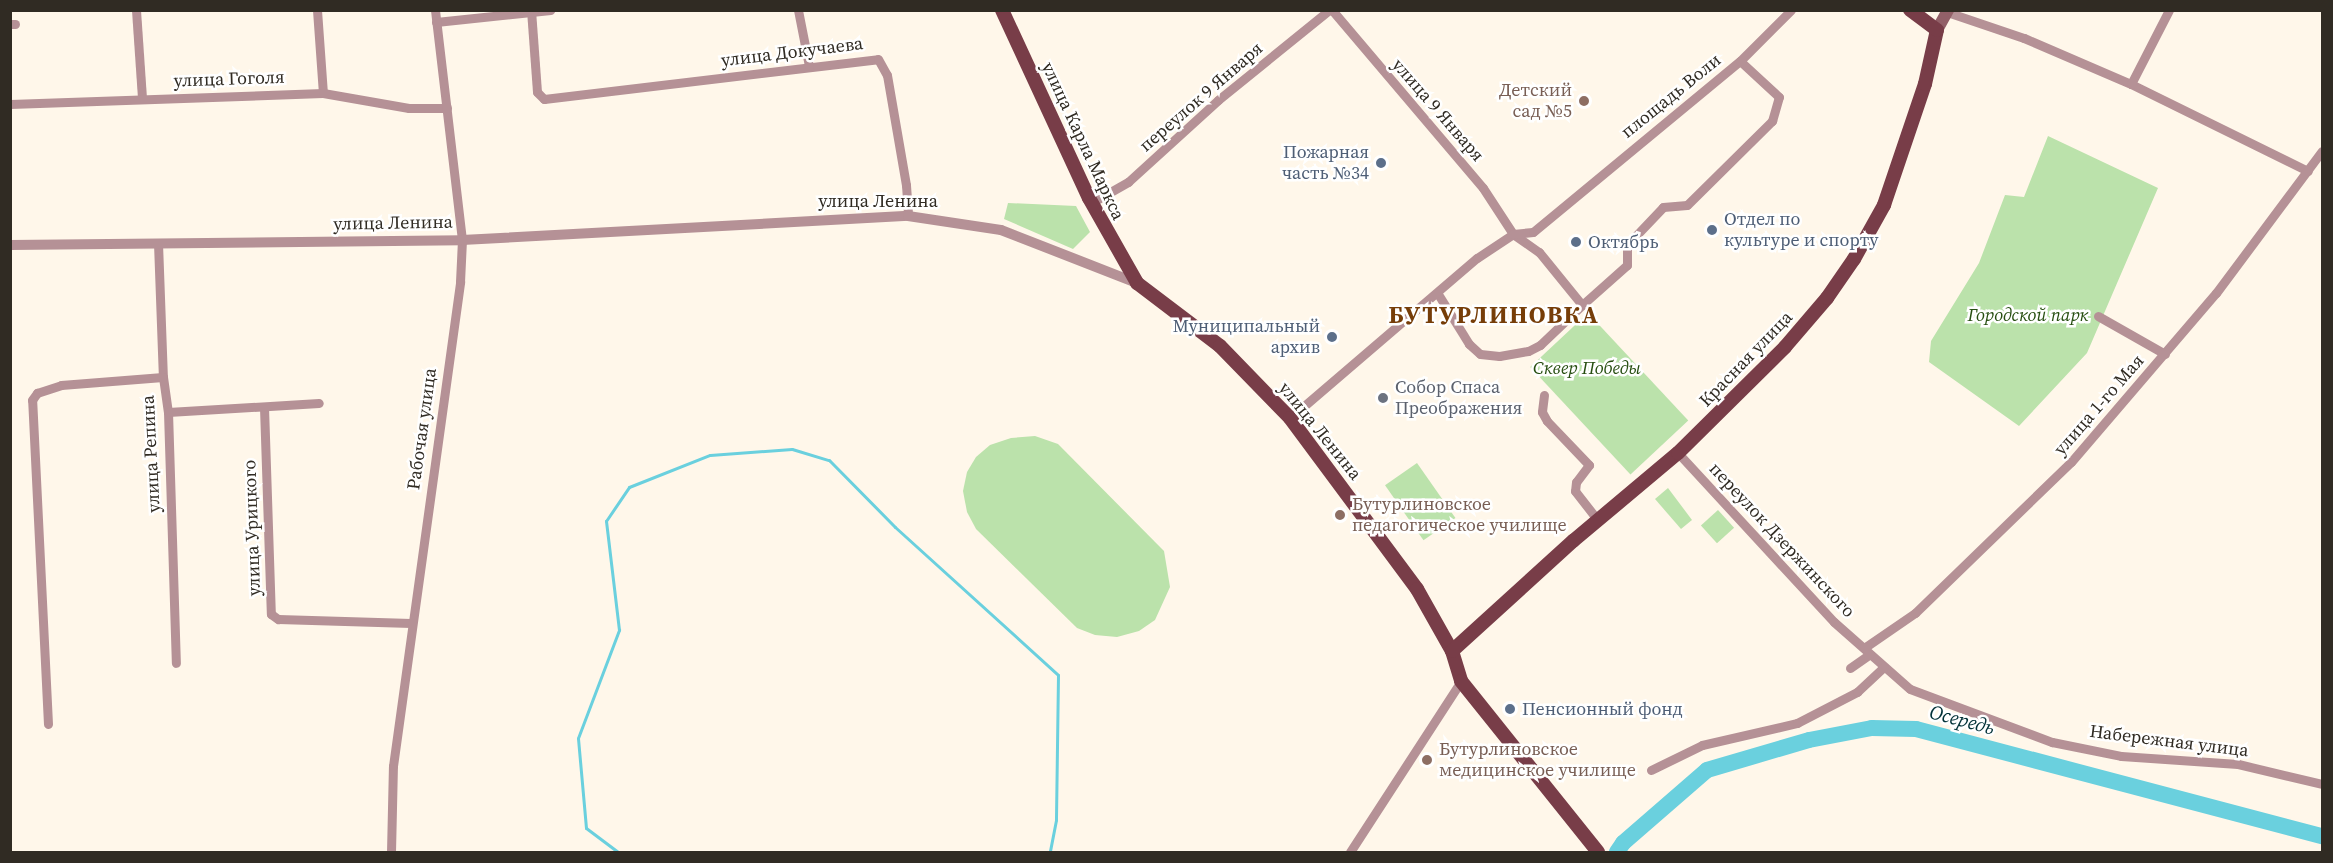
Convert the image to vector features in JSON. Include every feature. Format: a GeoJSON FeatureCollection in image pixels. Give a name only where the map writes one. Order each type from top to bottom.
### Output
{"type":"FeatureCollection","features":[{"type":"Feature","properties":{"kind":"main road","name":"улица Карла Маркса"},"geometry":{"type":"LineString","coordinates":[[1002,10],[1092,203],[1137,283]]}},
{"type":"Feature","properties":{"kind":"main road"},"geometry":{"type":"LineString","coordinates":[[1911,10],[1937,30]]}},
{"type":"Feature","properties":{"kind":"main road","name":"Красная улица"},"geometry":{"type":"LineString","coordinates":[[1452,651],[1598,520],[1678,453],[1785,346],[1854,259],[1884,205],[1906,147],[1937,30],[1948,11]]}},
{"type":"Feature","properties":{"kind":"main road","name":"улица Ленина"},"geometry":{"type":"LineString","coordinates":[[1137,283],[1220,346],[1290,418],[1417,589],[1452,651],[1461,681],[1598,852]]}},
{"type":"Feature","properties":{"kind":"street"},"geometry":{"type":"LineString","coordinates":[[136,10],[142,99]]}},
{"type":"Feature","properties":{"kind":"street"},"geometry":{"type":"LineString","coordinates":[[317,10],[322,93]]}},
{"type":"Feature","properties":{"kind":"street","name":"Рабочая улица"},"geometry":{"type":"LineString","coordinates":[[391,852],[393,766],[460,282],[462,240],[435,10]]}},
{"type":"Feature","properties":{"kind":"street"},"geometry":{"type":"LineString","coordinates":[[436,22],[550,10]]}},
{"type":"Feature","properties":{"kind":"street"},"geometry":{"type":"LineString","coordinates":[[798,10],[809,66]]}},
{"type":"Feature","properties":{"kind":"street"},"geometry":{"type":"LineString","coordinates":[[1740,61],[1791,10]]}},
{"type":"Feature","properties":{"kind":"street"},"geometry":{"type":"LineString","coordinates":[[2131,84],[2169,10]]}},
{"type":"Feature","properties":{"kind":"street","name":"переулок 9 Января"},"geometry":{"type":"LineString","coordinates":[[1092,203],[1128,182],[1218,100],[1334,11]]}},
{"type":"Feature","properties":{"kind":"street","name":"улица 9 Января"},"geometry":{"type":"LineString","coordinates":[[1334,11],[1483,188],[1513,234]]}},
{"type":"Feature","properties":{"kind":"street"},"geometry":{"type":"LineString","coordinates":[[1948,11],[2024,39],[2131,84],[2308,171]]}},
{"type":"Feature","properties":{"kind":"street","name":"улица Докучаева"},"geometry":{"type":"LineString","coordinates":[[531,12],[537,92],[540,98],[548,99],[872,57],[882,62],[904,174],[908,216]]}},
{"type":"Feature","properties":{"kind":"street","name":"площадь Воли"},"geometry":{"type":"LineString","coordinates":[[1290,418],[1438,294],[1477,258],[1513,234],[1533,232],[1740,61],[1779,97],[1772,121],[1687,205],[1663,207],[1627,245],[1627,265],[1540,345],[1499,356],[1480,354],[1469,344],[1438,294]]}},
{"type":"Feature","properties":{"kind":"street","name":"улица Гоголя"},"geometry":{"type":"LineString","coordinates":[[10,104],[322,93],[409,108],[447,108]]}},
{"type":"Feature","properties":{"kind":"street","name":"улица 1-го Мая"},"geometry":{"type":"LineString","coordinates":[[1850,668],[1867,651],[1915,613],[2001,533],[2071,462],[2165,354],[2322,151]]}},
{"type":"Feature","properties":{"kind":"street","name":"улица Ленина"},"geometry":{"type":"LineString","coordinates":[[10,245],[462,240],[908,216],[1001,230],[1137,283]]}},
{"type":"Feature","properties":{"kind":"street"},"geometry":{"type":"LineString","coordinates":[[1513,234],[1539,252],[1582,305]]}},
{"type":"Feature","properties":{"kind":"street","name":"улица Репина"},"geometry":{"type":"LineString","coordinates":[[158,243],[163,376],[168,412],[176,663]]}},
{"type":"Feature","properties":{"kind":"street"},"geometry":{"type":"LineString","coordinates":[[2098,316],[2165,354]]}},
{"type":"Feature","properties":{"kind":"street"},"geometry":{"type":"LineString","coordinates":[[48,724],[32,400],[37,393],[61,385],[163,376]]}},
{"type":"Feature","properties":{"kind":"street"},"geometry":{"type":"LineString","coordinates":[[1544,395],[1542,412],[1547,421],[1589,465],[1576,482],[1575,491],[1598,520]]}},
{"type":"Feature","properties":{"kind":"street"},"geometry":{"type":"LineString","coordinates":[[168,412],[319,403]]}},
{"type":"Feature","properties":{"kind":"street","name":"улица Урицкого"},"geometry":{"type":"LineString","coordinates":[[264,407],[271,614],[278,619],[411,623]]}},
{"type":"Feature","properties":{"kind":"street","name":"переулок Дзержинского"},"geometry":{"type":"LineString","coordinates":[[1678,453],[1834,622],[1867,651]]}},
{"type":"Feature","properties":{"kind":"street","name":"Набережная улица"},"geometry":{"type":"LineString","coordinates":[[1867,651],[1910,689],[2052,742],[2121,756],[2238,764],[2322,784]]}},
{"type":"Feature","properties":{"kind":"street"},"geometry":{"type":"LineString","coordinates":[[1651,770],[1702,745],[1797,723],[1857,692],[1884,667]]}},
{"type":"Feature","properties":{"kind":"street"},"geometry":{"type":"LineString","coordinates":[[1350,852],[1461,681]]}},
{"type":"Feature","properties":{"kind":"green space","name":"Городской парк"},"geometry":{"type":"Polygon","coordinates":[[[2048,136],[2158,188],[2087,353],[2019,426],[1929,362],[1931,341],[1979,263],[2005,195],[2024,197],[2048,136]]]}},
{"type":"Feature","properties":{"kind":"green space"},"geometry":{"type":"Polygon","coordinates":[[[1008,203],[1076,206],[1090,232],[1073,249],[1004,219],[1008,203]]]}},
{"type":"Feature","properties":{"kind":"green space","name":"Сквер Победы"},"geometry":{"type":"Polygon","coordinates":[[[1588,313],[1688,421],[1630,474],[1530,367],[1588,313]]]}},
{"type":"Feature","properties":{"kind":"green space"},"geometry":{"type":"Polygon","coordinates":[[[1035,436],[1058,444],[1164,551],[1170,587],[1155,620],[1139,631],[1117,637],[1095,635],[1077,628],[976,529],[967,512],[963,491],[967,472],[976,457],[990,445],[1011,438],[1035,436]]]}},
{"type":"Feature","properties":{"kind":"green space"},"geometry":{"type":"Polygon","coordinates":[[[1417,463],[1455,518],[1423,540],[1385,485],[1417,463]]]}},
{"type":"Feature","properties":{"kind":"green space"},"geometry":{"type":"Polygon","coordinates":[[[1668,488],[1692,520],[1681,529],[1655,499],[1668,488]]]}},
{"type":"Feature","properties":{"kind":"green space"},"geometry":{"type":"Polygon","coordinates":[[[1718,510],[1734,528],[1717,543],[1701,525],[1718,510]]]}},
{"type":"Feature","properties":{"kind":"waterway"},"geometry":{"type":"LineString","coordinates":[[618,852],[586,828],[578,738],[619,630],[606,521],[629,487],[710,455],[792,449],[829,460],[895,527],[1058,675],[1056,820],[1050,852]]}},
{"type":"Feature","properties":{"kind":"waterway","name":"Осередь"},"geometry":{"type":"LineString","coordinates":[[1617,852],[1623,843],[1707,770],[1809,740],[1872,728],[1916,729],[2322,836]]}},
{"type":"Feature","properties":{"kind":"place","name":"Детский сад №5"},"geometry":{"type":"Point","coordinates":[1584,101]}},
{"type":"Feature","properties":{"kind":"place","name":"Пожарная часть №34"},"geometry":{"type":"Point","coordinates":[1381,163]}},
{"type":"Feature","properties":{"kind":"place","name":"Отдел по культуре и спорту"},"geometry":{"type":"Point","coordinates":[1712,230]}},
{"type":"Feature","properties":{"kind":"place","name":"Октябрь"},"geometry":{"type":"Point","coordinates":[1576,242]}},
{"type":"Feature","properties":{"kind":"place","name":"Муниципальный архив"},"geometry":{"type":"Point","coordinates":[1332,337]}},
{"type":"Feature","properties":{"kind":"place","name":"Собор Спаса Преображения"},"geometry":{"type":"Point","coordinates":[1383,398]}},
{"type":"Feature","properties":{"kind":"place","name":"Бутурлиновское педагогическое училище"},"geometry":{"type":"Point","coordinates":[1340,515]}},
{"type":"Feature","properties":{"kind":"place","name":"Пенсионный фонд"},"geometry":{"type":"Point","coordinates":[1510,709]}},
{"type":"Feature","properties":{"kind":"place","name":"Бутурлиновское медицинское училище"},"geometry":{"type":"Point","coordinates":[1427,760]}},
{"type":"Feature","properties":{"kind":"district","name":"БУТУРЛИНОВКА"},"geometry":{"type":"Point","coordinates":[1494,315]}}]}
